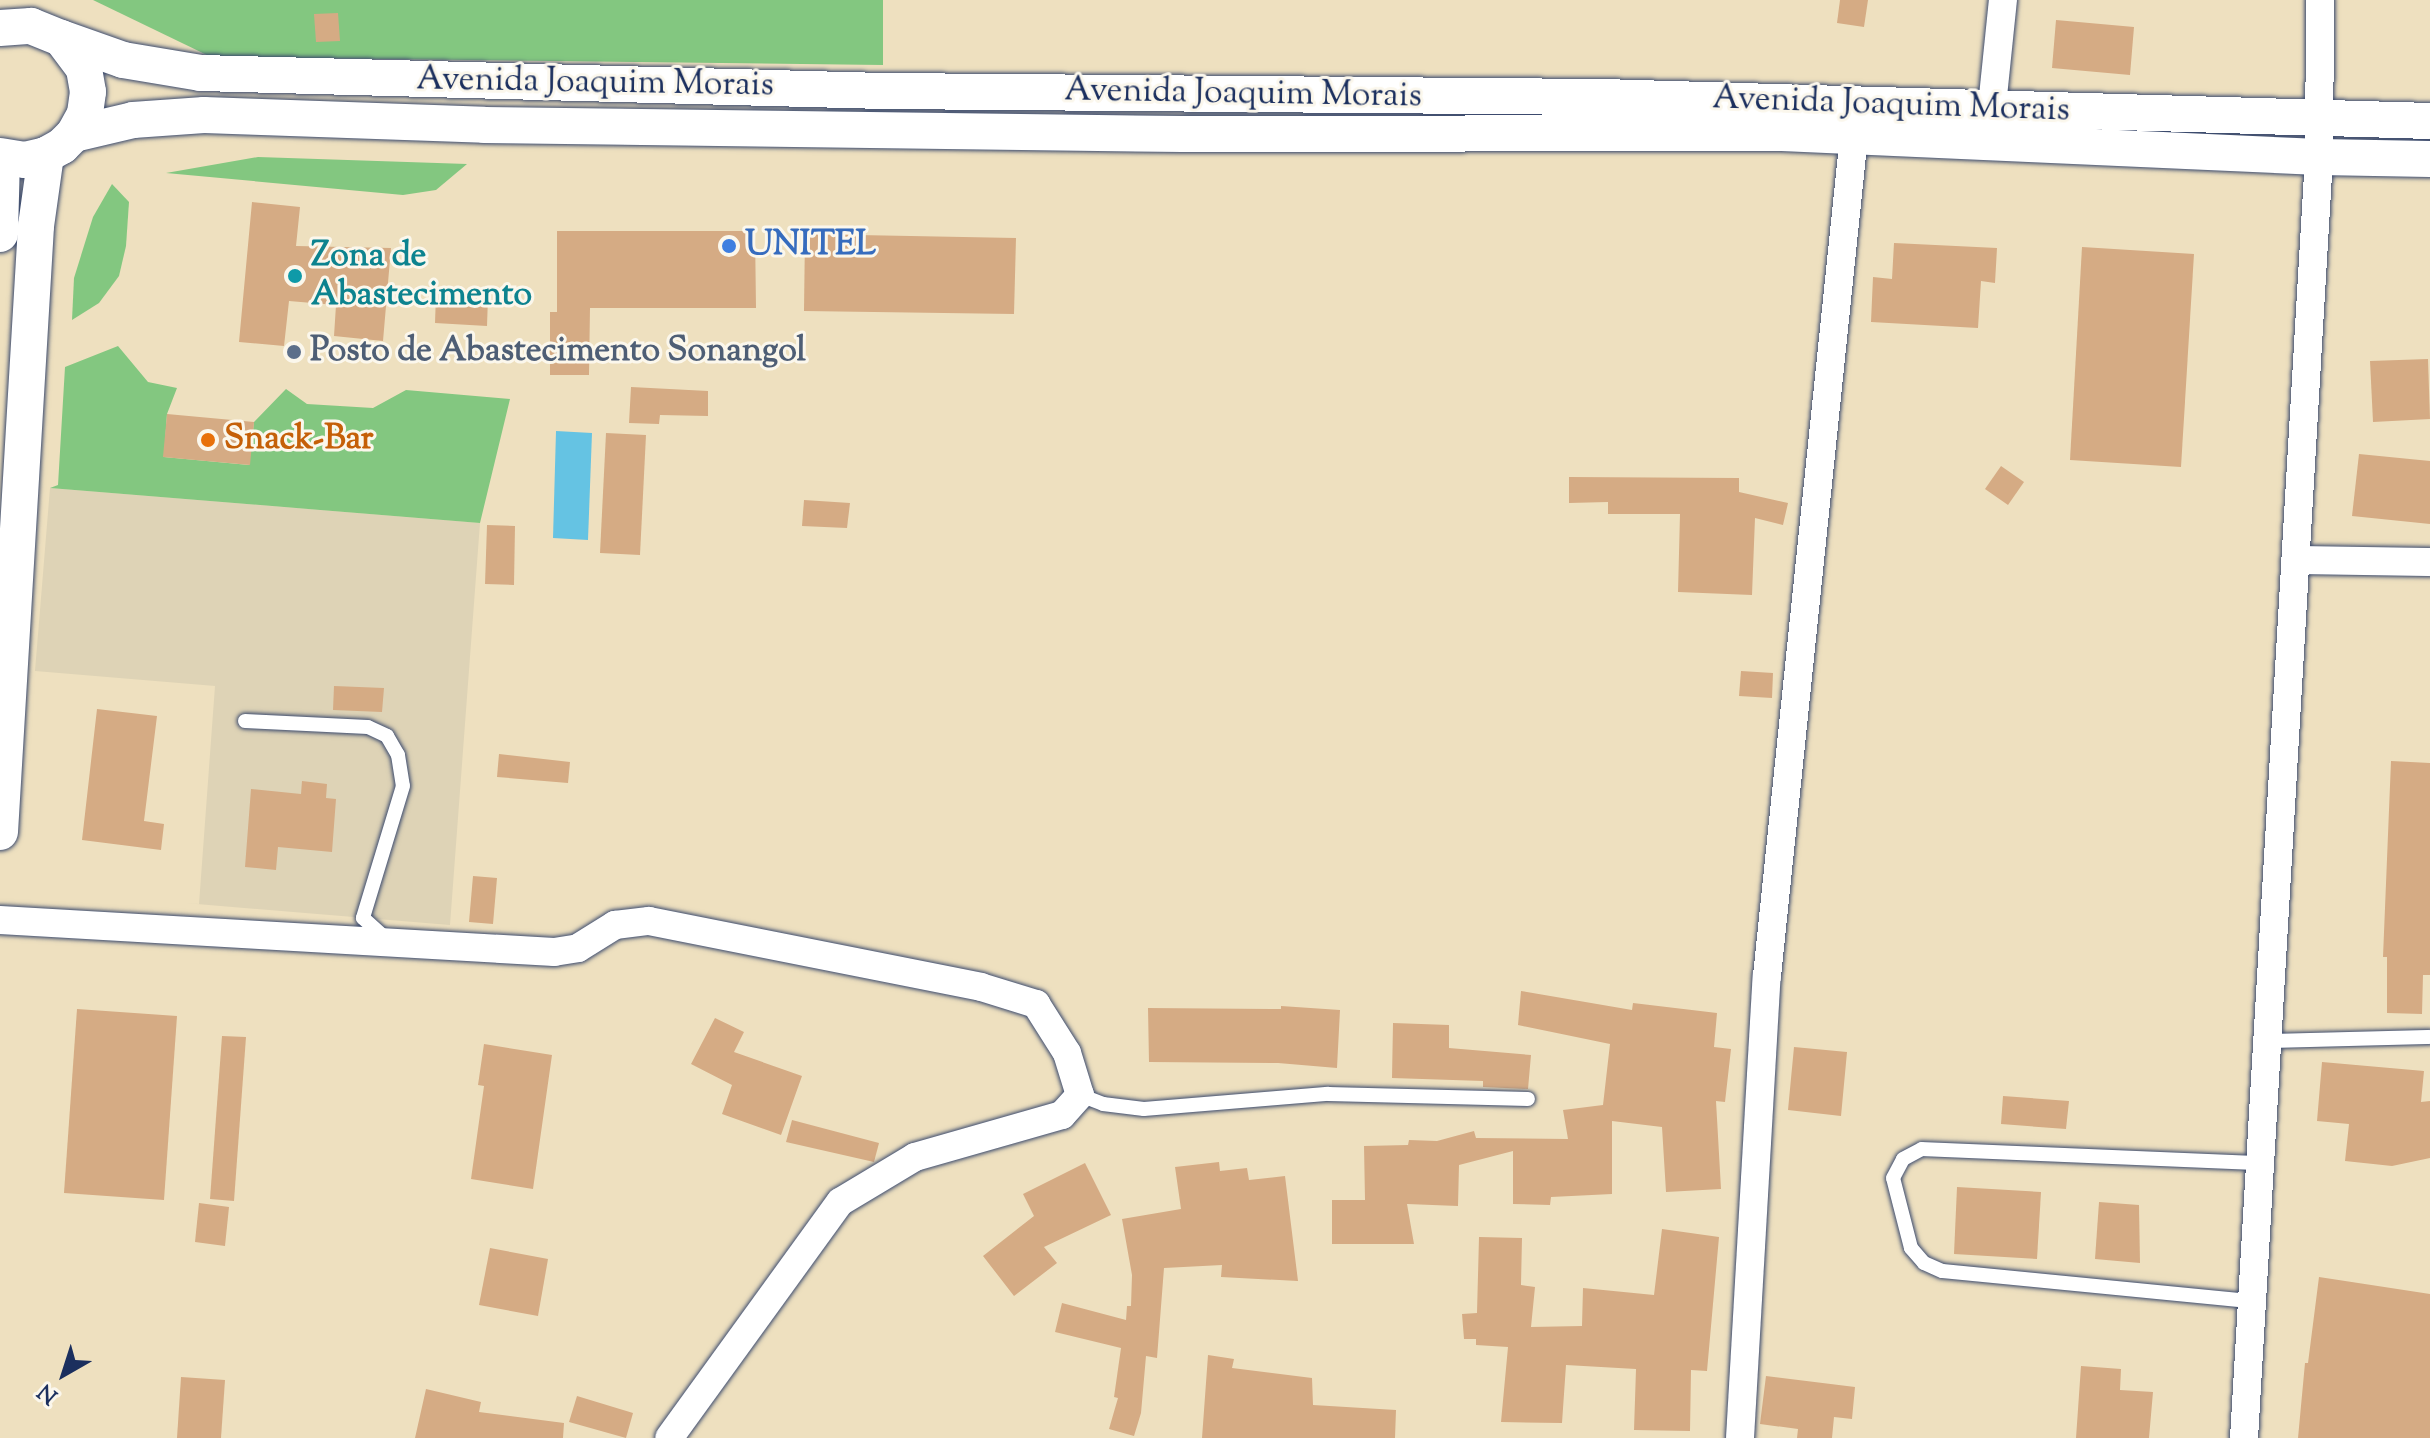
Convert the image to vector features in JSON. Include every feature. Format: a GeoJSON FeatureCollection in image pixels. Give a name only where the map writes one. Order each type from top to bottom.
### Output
{"type":"FeatureCollection","features":[{"type":"Feature","properties":{"kind":"street"},"geometry":{"type":"LineString","coordinates":[[1992,106],[2003,0]]}},
{"type":"Feature","properties":{"kind":"street"},"geometry":{"type":"LineString","coordinates":[[2244,1438],[2249,1301],[2261,1163],[2319,157],[2320,0]]}},
{"type":"Feature","properties":{"kind":"street"},"geometry":{"type":"LineString","coordinates":[[0,234],[1,157],[25,160],[46,155],[74,134],[85,114],[88,92],[84,69],[55,24]]}},
{"type":"Feature","properties":{"kind":"street","name":"Avenida Joaquim Morais"},"geometry":{"type":"LineString","coordinates":[[0,28],[55,24],[123,60],[201,73],[885,91],[1602,97],[2430,121]]}},
{"type":"Feature","properties":{"kind":"street","name":"Avenida Joaquim Morais"},"geometry":{"type":"LineString","coordinates":[[74,134],[133,120],[204,115],[484,125],[1183,134],[1854,135],[2319,157],[2430,159]]}},
{"type":"Feature","properties":{"kind":"street"},"geometry":{"type":"LineString","coordinates":[[1740,1438],[1767,976],[1854,135]]}},
{"type":"Feature","properties":{"kind":"street"},"geometry":{"type":"LineString","coordinates":[[0,832],[36,226],[46,155]]}},
{"type":"Feature","properties":{"kind":"street"},"geometry":{"type":"LineString","coordinates":[[2297,560],[2430,562]]}},
{"type":"Feature","properties":{"kind":"street"},"geometry":{"type":"LineString","coordinates":[[0,920],[554,952],[578,948],[615,925],[649,921],[981,987],[1036,1004],[1067,1053],[1080,1095],[1062,1115],[915,1157],[840,1202],[669,1438]]}},
{"type":"Feature","properties":{"kind":"lane"},"geometry":{"type":"LineString","coordinates":[[245,721],[368,727],[387,736],[398,755],[403,786],[363,918],[389,942]]}},
{"type":"Feature","properties":{"kind":"lane"},"geometry":{"type":"LineString","coordinates":[[2268,1041],[2430,1037]]}},
{"type":"Feature","properties":{"kind":"lane"},"geometry":{"type":"LineString","coordinates":[[1080,1095],[1103,1104],[1144,1109],[1328,1094],[1528,1099]]}},
{"type":"Feature","properties":{"kind":"lane"},"geometry":{"type":"LineString","coordinates":[[2249,1301],[1942,1271],[1924,1263],[1911,1248],[1893,1178],[1903,1159],[1922,1149],[2261,1163]]}},
{"type":"Feature","properties":{"kind":"shaded area"},"geometry":{"type":"Polygon","coordinates":[[[50,488],[480,523],[450,925],[185,903],[199,904],[215,686],[35,671],[50,488]]]}},
{"type":"Feature","properties":{"kind":"green space"},"geometry":{"type":"Polygon","coordinates":[[[93,0],[883,0],[883,65],[211,57],[93,0]]]}},
{"type":"Feature","properties":{"kind":"green space"},"geometry":{"type":"Polygon","coordinates":[[[258,157],[467,164],[436,190],[403,195],[166,173],[258,157]]]}},
{"type":"Feature","properties":{"kind":"green space"},"geometry":{"type":"Polygon","coordinates":[[[112,184],[129,202],[126,246],[119,276],[99,303],[72,320],[74,278],[93,217],[112,184]]]}},
{"type":"Feature","properties":{"kind":"green space"},"geometry":{"type":"Polygon","coordinates":[[[118,346],[148,382],[177,388],[167,414],[164,457],[249,465],[254,422],[286,389],[307,404],[373,408],[406,390],[510,399],[480,523],[50,488],[58,485],[65,367],[118,346]]]}},
{"type":"Feature","properties":{"kind":"water"},"geometry":{"type":"Polygon","coordinates":[[[556,431],[592,433],[588,540],[553,538],[556,431]]]}},
{"type":"Feature","properties":{"kind":"building"},"geometry":{"type":"Polygon","coordinates":[[[1840,0],[1868,0],[1864,27],[1837,23],[1840,0]]]}},
{"type":"Feature","properties":{"kind":"building"},"geometry":{"type":"Polygon","coordinates":[[[338,13],[340,41],[316,42],[314,14],[338,13]]]}},
{"type":"Feature","properties":{"kind":"building"},"geometry":{"type":"Polygon","coordinates":[[[2056,20],[2134,27],[2130,75],[2052,68],[2056,20]]]}},
{"type":"Feature","properties":{"kind":"building","name":"Zona de Abastecimento"},"geometry":{"type":"Polygon","coordinates":[[[252,202],[300,207],[296,246],[391,248],[383,341],[334,336],[336,305],[289,301],[284,346],[239,342],[252,202]]]}},
{"type":"Feature","properties":{"kind":"building"},"geometry":{"type":"Polygon","coordinates":[[[557,231],[755,231],[756,308],[590,308],[589,375],[550,375],[550,312],[557,312],[557,231]]]}},
{"type":"Feature","properties":{"kind":"building"},"geometry":{"type":"Polygon","coordinates":[[[805,234],[1016,238],[1014,314],[804,311],[805,234]]]}},
{"type":"Feature","properties":{"kind":"building"},"geometry":{"type":"Polygon","coordinates":[[[1894,243],[1997,248],[1995,283],[1981,281],[1978,328],[1871,322],[1873,277],[1892,279],[1894,243]]]}},
{"type":"Feature","properties":{"kind":"building"},"geometry":{"type":"Polygon","coordinates":[[[2082,247],[2194,254],[2181,467],[2070,460],[2082,247]]]}},
{"type":"Feature","properties":{"kind":"building"},"geometry":{"type":"Polygon","coordinates":[[[436,294],[488,297],[487,326],[435,323],[436,294]]]}},
{"type":"Feature","properties":{"kind":"building"},"geometry":{"type":"Polygon","coordinates":[[[2428,359],[2430,419],[2373,422],[2370,361],[2428,359]]]}},
{"type":"Feature","properties":{"kind":"building"},"geometry":{"type":"Polygon","coordinates":[[[631,387],[708,391],[708,416],[660,415],[659,424],[629,423],[631,387]]]}},
{"type":"Feature","properties":{"kind":"building","name":"Snack-Bar"},"geometry":{"type":"Polygon","coordinates":[[[167,414],[254,422],[250,465],[163,457],[167,414]]]}},
{"type":"Feature","properties":{"kind":"building"},"geometry":{"type":"Polygon","coordinates":[[[606,433],[646,435],[640,555],[600,553],[606,433]]]}},
{"type":"Feature","properties":{"kind":"building"},"geometry":{"type":"Polygon","coordinates":[[[2359,454],[2430,461],[2430,524],[2352,516],[2359,454]]]}},
{"type":"Feature","properties":{"kind":"building"},"geometry":{"type":"Polygon","coordinates":[[[2001,466],[2024,482],[2008,505],[1985,489],[2001,466]]]}},
{"type":"Feature","properties":{"kind":"building"},"geometry":{"type":"Polygon","coordinates":[[[1569,477],[1739,478],[1739,492],[1788,503],[1783,525],[1755,518],[1752,595],[1678,592],[1680,514],[1608,514],[1608,502],[1569,503],[1569,477]]]}},
{"type":"Feature","properties":{"kind":"building"},"geometry":{"type":"Polygon","coordinates":[[[804,500],[850,503],[847,528],[802,526],[804,500]]]}},
{"type":"Feature","properties":{"kind":"building"},"geometry":{"type":"Polygon","coordinates":[[[487,525],[515,526],[514,585],[485,584],[487,525]]]}},
{"type":"Feature","properties":{"kind":"building"},"geometry":{"type":"Polygon","coordinates":[[[1741,671],[1773,673],[1772,698],[1739,696],[1741,671]]]}},
{"type":"Feature","properties":{"kind":"building"},"geometry":{"type":"Polygon","coordinates":[[[334,686],[384,688],[382,712],[333,710],[334,686]]]}},
{"type":"Feature","properties":{"kind":"building"},"geometry":{"type":"Polygon","coordinates":[[[97,709],[157,716],[144,821],[164,824],[161,850],[82,840],[97,709]]]}},
{"type":"Feature","properties":{"kind":"building"},"geometry":{"type":"Polygon","coordinates":[[[499,754],[570,762],[568,783],[497,777],[499,754]]]}},
{"type":"Feature","properties":{"kind":"building"},"geometry":{"type":"Polygon","coordinates":[[[2391,761],[2430,763],[2430,975],[2423,975],[2422,1014],[2387,1013],[2387,957],[2383,957],[2391,761]]]}},
{"type":"Feature","properties":{"kind":"building"},"geometry":{"type":"Polygon","coordinates":[[[302,781],[327,784],[326,798],[336,799],[332,852],[278,847],[276,870],[245,867],[251,789],[301,794],[302,781]]]}},
{"type":"Feature","properties":{"kind":"building"},"geometry":{"type":"Polygon","coordinates":[[[473,876],[497,878],[493,924],[469,922],[473,876]]]}},
{"type":"Feature","properties":{"kind":"building"},"geometry":{"type":"Polygon","coordinates":[[[1521,991],[1632,1010],[1633,1003],[1717,1013],[1714,1047],[1731,1049],[1725,1102],[1716,1101],[1721,1189],[1666,1192],[1662,1127],[1612,1121],[1612,1194],[1551,1197],[1550,1205],[1513,1204],[1513,1151],[1459,1165],[1458,1206],[1407,1204],[1414,1244],[1332,1244],[1332,1200],[1365,1200],[1364,1146],[1408,1145],[1409,1140],[1437,1141],[1474,1131],[1476,1138],[1568,1139],[1563,1110],[1603,1105],[1610,1044],[1518,1025],[1521,991]]]}},
{"type":"Feature","properties":{"kind":"building"},"geometry":{"type":"Polygon","coordinates":[[[1281,1006],[1340,1010],[1337,1068],[1278,1063],[1149,1062],[1148,1008],[1281,1009],[1281,1006]]]}},
{"type":"Feature","properties":{"kind":"building"},"geometry":{"type":"Polygon","coordinates":[[[77,1009],[177,1016],[164,1200],[64,1193],[77,1009]]]}},
{"type":"Feature","properties":{"kind":"building"},"geometry":{"type":"Polygon","coordinates":[[[715,1018],[744,1032],[734,1052],[802,1076],[781,1135],[722,1114],[732,1085],[691,1064],[715,1018]]]}},
{"type":"Feature","properties":{"kind":"building"},"geometry":{"type":"Polygon","coordinates":[[[1393,1023],[1449,1025],[1449,1048],[1531,1055],[1528,1089],[1483,1087],[1483,1081],[1392,1078],[1393,1023]]]}},
{"type":"Feature","properties":{"kind":"building"},"geometry":{"type":"Polygon","coordinates":[[[222,1036],[246,1037],[234,1201],[210,1199],[222,1036]]]}},
{"type":"Feature","properties":{"kind":"building"},"geometry":{"type":"Polygon","coordinates":[[[484,1044],[552,1055],[533,1189],[471,1179],[484,1086],[478,1085],[484,1044]]]}},
{"type":"Feature","properties":{"kind":"building"},"geometry":{"type":"Polygon","coordinates":[[[1794,1047],[1847,1052],[1841,1116],[1788,1110],[1794,1047]]]}},
{"type":"Feature","properties":{"kind":"building"},"geometry":{"type":"Polygon","coordinates":[[[2322,1062],[2424,1071],[2421,1102],[2430,1101],[2430,1158],[2392,1166],[2345,1161],[2349,1124],[2317,1121],[2322,1062]]]}},
{"type":"Feature","properties":{"kind":"building"},"geometry":{"type":"Polygon","coordinates":[[[2003,1096],[2069,1101],[2066,1129],[2001,1124],[2003,1096]]]}},
{"type":"Feature","properties":{"kind":"building"},"geometry":{"type":"Polygon","coordinates":[[[792,1120],[879,1143],[874,1162],[786,1142],[792,1120]]]}},
{"type":"Feature","properties":{"kind":"building"},"geometry":{"type":"Polygon","coordinates":[[[1219,1162],[1220,1171],[1247,1168],[1249,1180],[1285,1176],[1298,1281],[1221,1277],[1222,1265],[1164,1268],[1157,1358],[1146,1356],[1141,1413],[1134,1436],[1109,1429],[1118,1398],[1114,1397],[1121,1348],[1055,1332],[1062,1303],[1126,1320],[1127,1306],[1131,1306],[1132,1275],[1122,1219],[1181,1209],[1175,1167],[1219,1162]]]}},
{"type":"Feature","properties":{"kind":"building"},"geometry":{"type":"Polygon","coordinates":[[[1085,1163],[1111,1215],[1044,1247],[1057,1263],[1014,1296],[983,1256],[1034,1216],[1023,1194],[1085,1163]]]}},
{"type":"Feature","properties":{"kind":"building"},"geometry":{"type":"Polygon","coordinates":[[[1957,1187],[2041,1192],[2037,1259],[1954,1254],[1957,1187]]]}},
{"type":"Feature","properties":{"kind":"building"},"geometry":{"type":"Polygon","coordinates":[[[2099,1202],[2139,1205],[2140,1263],[2095,1259],[2099,1202]]]}},
{"type":"Feature","properties":{"kind":"building"},"geometry":{"type":"Polygon","coordinates":[[[199,1203],[229,1207],[225,1246],[195,1242],[199,1203]]]}},
{"type":"Feature","properties":{"kind":"building"},"geometry":{"type":"Polygon","coordinates":[[[1662,1229],[1719,1237],[1707,1371],[1691,1370],[1690,1431],[1634,1430],[1636,1369],[1566,1365],[1562,1423],[1501,1422],[1508,1347],[1476,1345],[1476,1339],[1464,1339],[1462,1314],[1477,1313],[1479,1237],[1522,1238],[1521,1285],[1535,1287],[1531,1327],[1582,1326],[1583,1288],[1654,1295],[1662,1229]]]}},
{"type":"Feature","properties":{"kind":"building"},"geometry":{"type":"Polygon","coordinates":[[[490,1248],[548,1259],[538,1316],[479,1305],[490,1248]]]}},
{"type":"Feature","properties":{"kind":"building"},"geometry":{"type":"Polygon","coordinates":[[[2319,1277],[2430,1294],[2430,1438],[2298,1438],[2305,1363],[2308,1363],[2319,1277]]]}},
{"type":"Feature","properties":{"kind":"building"},"geometry":{"type":"Polygon","coordinates":[[[1208,1355],[1234,1359],[1232,1368],[1312,1378],[1313,1405],[1396,1410],[1395,1438],[1202,1438],[1208,1355]]]}},
{"type":"Feature","properties":{"kind":"building"},"geometry":{"type":"Polygon","coordinates":[[[2081,1366],[2121,1369],[2120,1390],[2153,1392],[2149,1438],[2076,1438],[2081,1366]]]}},
{"type":"Feature","properties":{"kind":"building"},"geometry":{"type":"Polygon","coordinates":[[[1766,1376],[1855,1387],[1852,1419],[1834,1417],[1832,1438],[1797,1438],[1798,1429],[1760,1424],[1766,1376]]]}},
{"type":"Feature","properties":{"kind":"building"},"geometry":{"type":"Polygon","coordinates":[[[181,1377],[225,1380],[221,1438],[177,1438],[181,1377]]]}},
{"type":"Feature","properties":{"kind":"building"},"geometry":{"type":"Polygon","coordinates":[[[426,1389],[481,1402],[479,1412],[564,1423],[563,1438],[415,1438],[426,1389]]]}},
{"type":"Feature","properties":{"kind":"building"},"geometry":{"type":"Polygon","coordinates":[[[577,1396],[633,1413],[626,1438],[569,1422],[577,1396]]]}},
{"type":"Feature","properties":{"kind":"place","name":"UNITEL"},"geometry":{"type":"Point","coordinates":[729,246]}},
{"type":"Feature","properties":{"kind":"place","name":"Zona de Abastecimento"},"geometry":{"type":"Point","coordinates":[295,276]}},
{"type":"Feature","properties":{"kind":"place","name":"Posto de Abastecimento Sonangol"},"geometry":{"type":"Point","coordinates":[294,352]}},
{"type":"Feature","properties":{"kind":"place","name":"Snack-Bar"},"geometry":{"type":"Point","coordinates":[208,440]}}]}
